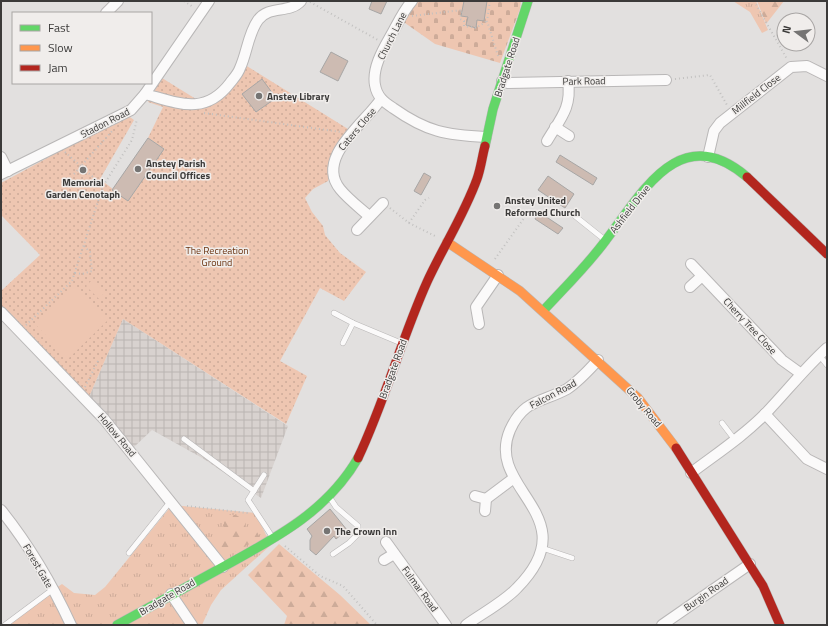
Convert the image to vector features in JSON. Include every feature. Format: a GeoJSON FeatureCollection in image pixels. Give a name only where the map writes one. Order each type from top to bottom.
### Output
{"type":"FeatureCollection","features":[{"type":"Feature","properties":{"kind":"street"},"geometry":{"type":"LineString","coordinates":[[107,12],[118,1]]}},
{"type":"Feature","properties":{"kind":"street","name":"Stadon Road"},"geometry":{"type":"LineString","coordinates":[[152,83],[209,1]]}},
{"type":"Feature","properties":{"kind":"street"},"geometry":{"type":"LineString","coordinates":[[143,96],[184,105],[204,104],[215,99],[222,93],[240,70],[253,30],[259,19],[267,12],[296,7],[301,1]]}},
{"type":"Feature","properties":{"kind":"street","name":"Church Lane"},"geometry":{"type":"LineString","coordinates":[[381,99],[376,91],[375,72],[386,44],[412,1]]}},
{"type":"Feature","properties":{"kind":"street","name":"Bradgate Road"},"geometry":{"type":"LineString","coordinates":[[117,625],[137,620],[171,594],[274,538],[316,510],[344,481],[358,459],[368,438],[402,343],[427,282],[470,200],[478,177],[486,137],[503,76],[528,1]]}},
{"type":"Feature","properties":{"kind":"street"},"geometry":{"type":"LineString","coordinates":[[791,67],[807,66],[827,76]]}},
{"type":"Feature","properties":{"kind":"street","name":"Millfield Close"},"geometry":{"type":"LineString","coordinates":[[708,157],[714,132],[720,123],[732,112],[791,67]]}},
{"type":"Feature","properties":{"kind":"street","name":"Park Road"},"geometry":{"type":"LineString","coordinates":[[503,76],[508,83],[666,80]]}},
{"type":"Feature","properties":{"kind":"street"},"geometry":{"type":"LineString","coordinates":[[547,141],[569,100],[568,81]]}},
{"type":"Feature","properties":{"kind":"street","name":"Stadon Road"},"geometry":{"type":"LineString","coordinates":[[5,172],[131,110],[151,84]]}},
{"type":"Feature","properties":{"kind":"street"},"geometry":{"type":"LineString","coordinates":[[381,99],[413,122],[428,129],[452,136],[486,137]]}},
{"type":"Feature","properties":{"kind":"street","name":"Caters Close"},"geometry":{"type":"LineString","coordinates":[[369,216],[340,189],[334,175],[335,157],[352,134],[374,110],[381,99]]}},
{"type":"Feature","properties":{"kind":"street"},"geometry":{"type":"LineString","coordinates":[[555,127],[569,136]]}},
{"type":"Feature","properties":{"kind":"street","name":"Ashfield Drive"},"geometry":{"type":"LineString","coordinates":[[543,311],[606,240],[646,186],[664,170],[676,162],[687,158],[697,156],[708,157],[726,163],[741,174],[783,211],[827,254]]}},
{"type":"Feature","properties":{"kind":"street"},"geometry":{"type":"LineString","coordinates":[[1,157],[5,172]]}},
{"type":"Feature","properties":{"kind":"street"},"geometry":{"type":"LineString","coordinates":[[357,230],[383,203]]}},
{"type":"Feature","properties":{"kind":"street","name":"Groby Road"},"geometry":{"type":"LineString","coordinates":[[447,242],[498,275],[543,311],[638,398],[671,441],[750,564],[763,586],[780,625]]}},
{"type":"Feature","properties":{"kind":"street","name":"Cherry Tree Close"},"geometry":{"type":"LineString","coordinates":[[691,264],[782,360],[800,373]]}},
{"type":"Feature","properties":{"kind":"street"},"geometry":{"type":"LineString","coordinates":[[479,324],[476,307],[498,275]]}},
{"type":"Feature","properties":{"kind":"street"},"geometry":{"type":"LineString","coordinates":[[690,287],[702,276]]}},
{"type":"Feature","properties":{"kind":"street","name":"Hollow Road"},"geometry":{"type":"LineString","coordinates":[[1,312],[82,394],[125,443],[223,567]]}},
{"type":"Feature","properties":{"kind":"street"},"geometry":{"type":"LineString","coordinates":[[691,473],[735,440],[765,414],[800,373],[823,352]]}},
{"type":"Feature","properties":{"kind":"street","name":"Falcon Road"},"geometry":{"type":"LineString","coordinates":[[466,625],[516,590],[531,573],[539,559],[542,548],[541,522],[514,478],[506,459],[506,443],[518,415],[529,405],[567,388],[582,378],[598,360]]}},
{"type":"Feature","properties":{"kind":"street"},"geometry":{"type":"LineString","coordinates":[[765,414],[807,459],[827,468]]}},
{"type":"Feature","properties":{"kind":"street"},"geometry":{"type":"LineString","coordinates":[[485,511],[486,499],[514,478]]}},
{"type":"Feature","properties":{"kind":"street"},"geometry":{"type":"LineString","coordinates":[[475,496],[486,499]]}},
{"type":"Feature","properties":{"kind":"street","name":"Forest Gate"},"geometry":{"type":"LineString","coordinates":[[1,510],[17,529],[40,566],[71,625]]}},
{"type":"Feature","properties":{"kind":"street","name":"Fulmar Road"},"geometry":{"type":"LineString","coordinates":[[386,542],[446,625]]}},
{"type":"Feature","properties":{"kind":"street"},"geometry":{"type":"LineString","coordinates":[[384,560],[394,554]]}},
{"type":"Feature","properties":{"kind":"street","name":"Burgin Road"},"geometry":{"type":"LineString","coordinates":[[662,625],[750,564]]}},
{"type":"Feature","properties":{"kind":"street"},"geometry":{"type":"LineString","coordinates":[[171,594],[192,625]]}},
{"type":"Feature","properties":{"kind":"lane"},"geometry":{"type":"LineString","coordinates":[[575,216],[606,240]]}},
{"type":"Feature","properties":{"kind":"lane"},"geometry":{"type":"LineString","coordinates":[[334,313],[353,323],[402,343]]}},
{"type":"Feature","properties":{"kind":"lane"},"geometry":{"type":"LineString","coordinates":[[343,343],[353,323]]}},
{"type":"Feature","properties":{"kind":"lane"},"geometry":{"type":"LineString","coordinates":[[823,352],[827,366]]}},
{"type":"Feature","properties":{"kind":"lane"},"geometry":{"type":"LineString","coordinates":[[722,423],[735,440]]}},
{"type":"Feature","properties":{"kind":"lane"},"geometry":{"type":"LineString","coordinates":[[184,439],[254,491]]}},
{"type":"Feature","properties":{"kind":"lane"},"geometry":{"type":"LineString","coordinates":[[264,475],[248,500],[274,538]]}},
{"type":"Feature","properties":{"kind":"lane"},"geometry":{"type":"LineString","coordinates":[[329,498],[336,507],[358,526],[358,534],[349,543],[333,554]]}},
{"type":"Feature","properties":{"kind":"lane"},"geometry":{"type":"LineString","coordinates":[[129,553],[171,503]]}},
{"type":"Feature","properties":{"kind":"lane"},"geometry":{"type":"LineString","coordinates":[[542,548],[572,558]]}},
{"type":"Feature","properties":{"kind":"lane"},"geometry":{"type":"LineString","coordinates":[[5,625],[52,590]]}},
{"type":"Feature","properties":{"kind":"path"},"geometry":{"type":"LineString","coordinates":[[308,1],[386,44]]}},
{"type":"Feature","properties":{"kind":"path"},"geometry":{"type":"LineString","coordinates":[[490,1],[487,21],[503,76]]}},
{"type":"Feature","properties":{"kind":"path"},"geometry":{"type":"LineString","coordinates":[[754,1],[791,67]]}},
{"type":"Feature","properties":{"kind":"path"},"geometry":{"type":"LineString","coordinates":[[401,17],[462,10],[460,19],[464,21],[464,26],[476,28],[478,25],[487,21]]}},
{"type":"Feature","properties":{"kind":"path"},"geometry":{"type":"LineString","coordinates":[[666,80],[710,75],[732,112]]}},
{"type":"Feature","properties":{"kind":"path"},"geometry":{"type":"LineString","coordinates":[[20,332],[72,281],[103,186],[132,140],[143,96]]}},
{"type":"Feature","properties":{"kind":"path"},"geometry":{"type":"LineString","coordinates":[[202,113],[352,134]]}},
{"type":"Feature","properties":{"kind":"path"},"geometry":{"type":"LineString","coordinates":[[74,174],[117,127]]}},
{"type":"Feature","properties":{"kind":"path"},"geometry":{"type":"LineString","coordinates":[[62,150],[103,186]]}},
{"type":"Feature","properties":{"kind":"path"},"geometry":{"type":"LineString","coordinates":[[409,223],[428,198]]}},
{"type":"Feature","properties":{"kind":"path"},"geometry":{"type":"LineString","coordinates":[[383,203],[409,223],[447,242]]}},
{"type":"Feature","properties":{"kind":"path"},"geometry":{"type":"LineString","coordinates":[[488,268],[527,214]]}},
{"type":"Feature","properties":{"kind":"path"},"geometry":{"type":"LineString","coordinates":[[74,273],[82,274],[92,270],[90,252],[84,246]]}},
{"type":"Feature","properties":{"kind":"path"},"geometry":{"type":"LineString","coordinates":[[82,394],[99,359]]}},
{"type":"Feature","properties":{"kind":"path"},"geometry":{"type":"LineString","coordinates":[[171,503],[256,513]]}},
{"type":"Feature","properties":{"kind":"path"},"geometry":{"type":"LineString","coordinates":[[274,538],[320,576],[343,586],[377,625]]}},
{"type":"Feature","properties":{"kind":"shaded area"},"geometry":{"type":"Polygon","coordinates":[[[123,319],[288,426],[261,498],[204,459],[152,430],[133,448],[88,399],[123,319]]]}},
{"type":"Feature","properties":{"kind":"green space"},"geometry":{"type":"Polygon","coordinates":[[[416,1],[521,1],[520,9],[500,63],[435,44],[405,23],[405,8],[416,1]]]}},
{"type":"Feature","properties":{"kind":"green space"},"geometry":{"type":"Polygon","coordinates":[[[733,1],[756,1],[768,30],[762,33],[750,12],[733,1]]]}},
{"type":"Feature","properties":{"kind":"green space"},"geometry":{"type":"Polygon","coordinates":[[[757,1],[784,1],[766,24],[757,1]]]}},
{"type":"Feature","properties":{"kind":"green space","name":"The Recreation Ground"},"geometry":{"type":"Polygon","coordinates":[[[242,63],[348,129],[335,157],[328,181],[313,189],[305,198],[312,212],[323,226],[325,235],[340,253],[366,272],[344,301],[320,288],[280,361],[307,376],[286,424],[123,319],[88,399],[1,308],[1,291],[40,255],[1,215],[1,183],[127,115],[134,120],[100,179],[128,201],[164,149],[148,138],[163,107],[148,102],[162,78],[204,104],[215,99],[242,63]]]}},
{"type":"Feature","properties":{"kind":"green space"},"geometry":{"type":"Polygon","coordinates":[[[92,280],[105,292],[99,299],[86,286],[92,280]]]}},
{"type":"Feature","properties":{"kind":"green space"},"geometry":{"type":"Polygon","coordinates":[[[76,286],[108,320],[68,359],[36,325],[76,286]]]}},
{"type":"Feature","properties":{"kind":"green space"},"geometry":{"type":"Polygon","coordinates":[[[172,505],[256,513],[266,535],[273,543],[221,590],[211,605],[202,625],[1,625],[62,584],[74,593],[95,595],[105,587],[172,505]]]}},
{"type":"Feature","properties":{"kind":"green space"},"geometry":{"type":"Polygon","coordinates":[[[228,515],[236,515],[246,521],[245,530],[257,532],[260,538],[229,555],[222,553],[215,544],[224,529],[224,521],[228,515]]]}},
{"type":"Feature","properties":{"kind":"green space"},"geometry":{"type":"Polygon","coordinates":[[[279,544],[340,595],[371,625],[284,625],[287,616],[248,575],[279,544]]]}},
{"type":"Feature","properties":{"kind":"building"},"geometry":{"type":"Polygon","coordinates":[[[372,1],[387,1],[381,14],[369,9],[372,1]]]}},
{"type":"Feature","properties":{"kind":"building"},"geometry":{"type":"Polygon","coordinates":[[[464,1],[487,1],[484,21],[477,20],[476,28],[466,25],[468,17],[461,16],[464,1]]]}},
{"type":"Feature","properties":{"kind":"building"},"geometry":{"type":"Polygon","coordinates":[[[331,52],[348,61],[338,81],[320,72],[331,52]]]}},
{"type":"Feature","properties":{"kind":"building","name":"Anstey Library"},"geometry":{"type":"Polygon","coordinates":[[[262,79],[276,98],[256,112],[242,94],[262,79]]]}},
{"type":"Feature","properties":{"kind":"building","name":"Anstey Parish Council Offices"},"geometry":{"type":"Polygon","coordinates":[[[148,138],[164,149],[128,201],[112,190],[148,138]]]}},
{"type":"Feature","properties":{"kind":"building"},"geometry":{"type":"Polygon","coordinates":[[[560,155],[597,178],[593,185],[556,162],[560,155]]]}},
{"type":"Feature","properties":{"kind":"building"},"geometry":{"type":"Polygon","coordinates":[[[424,173],[431,177],[421,195],[414,191],[424,173]]]}},
{"type":"Feature","properties":{"kind":"building"},"geometry":{"type":"Polygon","coordinates":[[[548,176],[574,194],[565,208],[538,190],[548,176]]]}},
{"type":"Feature","properties":{"kind":"building"},"geometry":{"type":"Polygon","coordinates":[[[539,212],[563,228],[558,234],[535,219],[539,212]]]}},
{"type":"Feature","properties":{"kind":"building","name":"The Crown Inn"},"geometry":{"type":"Polygon","coordinates":[[[330,509],[347,530],[336,539],[334,536],[316,555],[310,550],[310,540],[312,536],[307,529],[330,509]]]}},
{"type":"Feature","properties":{"kind":"traffic: fast"},"geometry":{"type":"LineString","coordinates":[[485,146],[493,109],[528,1]]}},
{"type":"Feature","properties":{"kind":"traffic: fast"},"geometry":{"type":"LineString","coordinates":[[543,311],[591,259],[634,202],[649,184],[665,169],[683,159],[702,156],[723,161],[747,177]]}},
{"type":"Feature","properties":{"kind":"traffic: fast"},"geometry":{"type":"LineString","coordinates":[[117,625],[260,546],[298,522],[331,494],[358,458]]}},
{"type":"Feature","properties":{"kind":"traffic: slow"},"geometry":{"type":"LineString","coordinates":[[447,242],[520,291],[638,398],[676,448]]}},
{"type":"Feature","properties":{"kind":"traffic: jam"},"geometry":{"type":"LineString","coordinates":[[358,458],[377,415],[409,326],[427,282],[472,192],[485,146]]}},
{"type":"Feature","properties":{"kind":"traffic: jam"},"geometry":{"type":"LineString","coordinates":[[747,177],[827,254]]}},
{"type":"Feature","properties":{"kind":"traffic: jam"},"geometry":{"type":"LineString","coordinates":[[676,448],[763,586],[780,625]]}},
{"type":"Feature","properties":{"kind":"place","name":"Anstey Library"},"geometry":{"type":"Point","coordinates":[259,96]}},
{"type":"Feature","properties":{"kind":"place","name":"Anstey Parish Council Offices"},"geometry":{"type":"Point","coordinates":[138,169]}},
{"type":"Feature","properties":{"kind":"place","name":"Memorial Garden Cenotaph"},"geometry":{"type":"Point","coordinates":[83,170]}},
{"type":"Feature","properties":{"kind":"place","name":"Anstey United Reformed Church"},"geometry":{"type":"Point","coordinates":[497,206]}},
{"type":"Feature","properties":{"kind":"place","name":"The Crown Inn"},"geometry":{"type":"Point","coordinates":[327,531]}}]}
